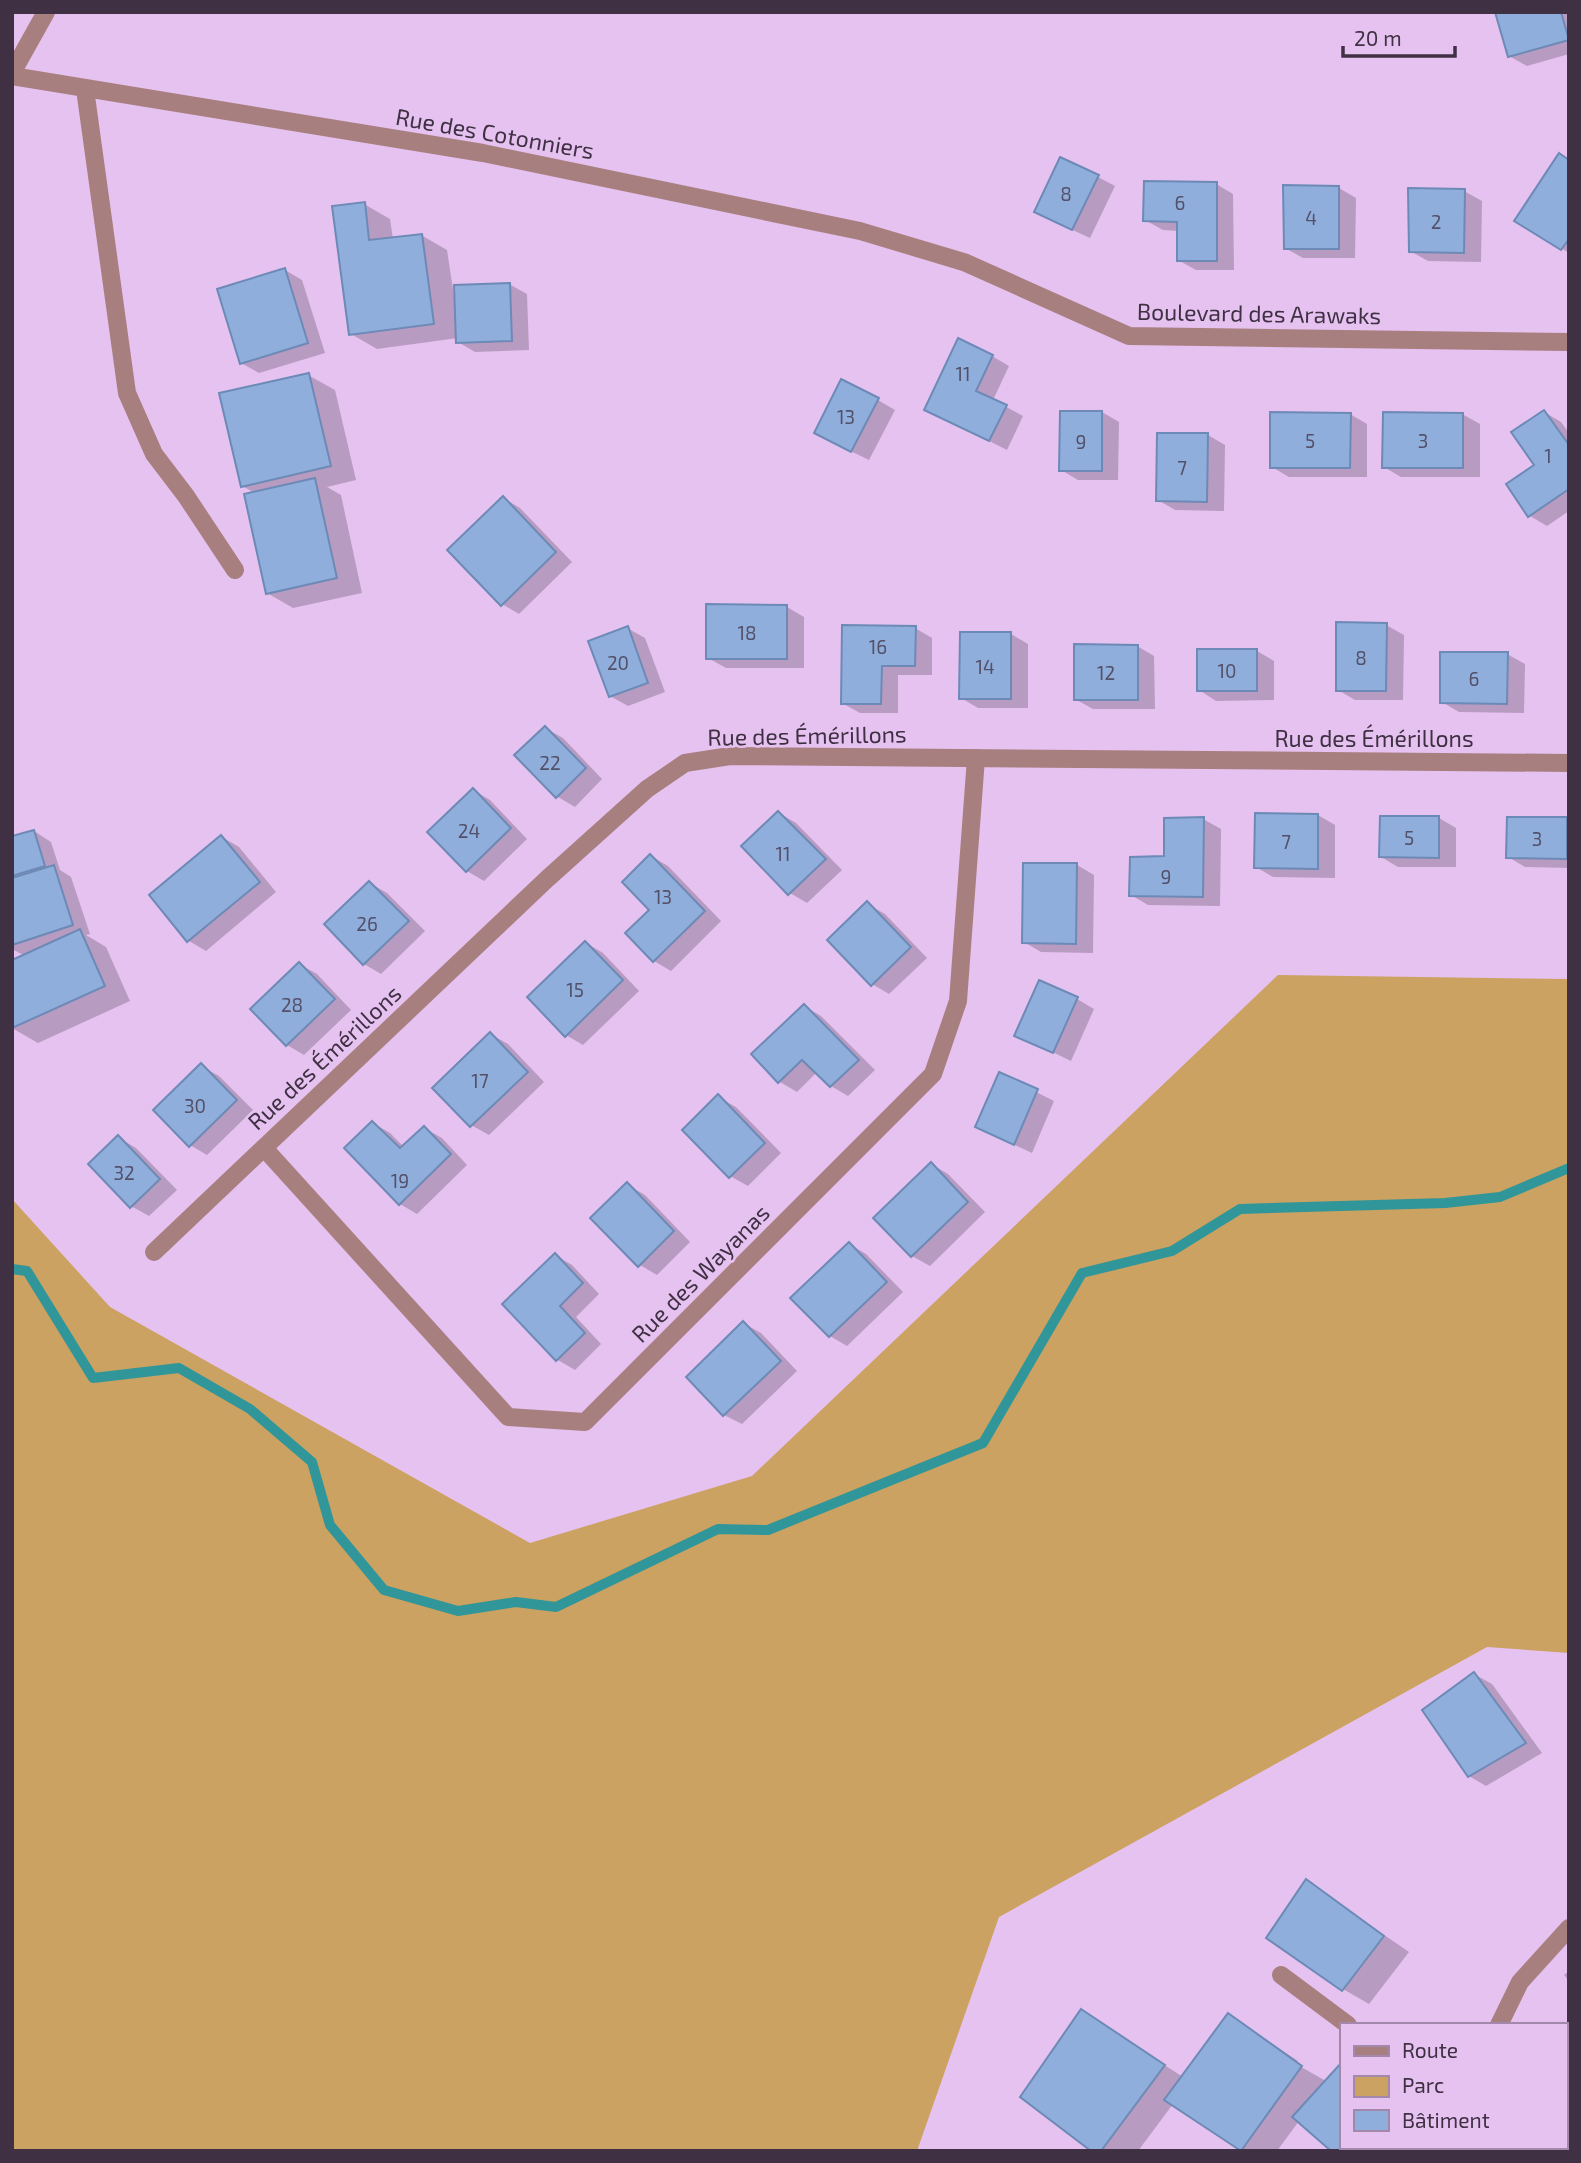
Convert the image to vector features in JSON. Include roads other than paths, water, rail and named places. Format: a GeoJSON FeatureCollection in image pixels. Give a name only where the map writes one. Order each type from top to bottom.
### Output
{"type":"FeatureCollection","features":[{"type":"Feature","properties":{"kind":"street"},"geometry":{"type":"LineString","coordinates":[[12,75],[46,12]]}},
{"type":"Feature","properties":{"kind":"street","name":"Rue des Cotonniers"},"geometry":{"type":"LineString","coordinates":[[12,75],[483,153],[860,231],[964,262]]}},
{"type":"Feature","properties":{"kind":"street"},"geometry":{"type":"LineString","coordinates":[[85,89],[127,393],[154,454],[186,496],[235,570]]}},
{"type":"Feature","properties":{"kind":"street","name":"Boulevard des Arawaks"},"geometry":{"type":"LineString","coordinates":[[964,262],[1129,336],[1569,342]]}},
{"type":"Feature","properties":{"kind":"street","name":"Rue des Émérillons"},"geometry":{"type":"LineString","coordinates":[[154,1252],[547,879],[647,789],[685,763],[730,756],[1569,763]]}},
{"type":"Feature","properties":{"kind":"street","name":"Rue des Wayanas"},"geometry":{"type":"LineString","coordinates":[[264,1148],[508,1417],[585,1422],[933,1074],[958,1001],[976,758]]}},
{"type":"Feature","properties":{"kind":"street"},"geometry":{"type":"LineString","coordinates":[[1500,2023],[1520,1982],[1569,1928]]}},
{"type":"Feature","properties":{"kind":"street"},"geometry":{"type":"LineString","coordinates":[[1281,1975],[1345,2023]]}},
{"type":"Feature","properties":{"kind":"waterway"},"geometry":{"type":"LineString","coordinates":[[12,1269],[27,1271],[93,1378],[179,1368],[250,1409],[312,1462],[330,1525],[384,1590],[458,1611],[516,1602],[556,1607],[718,1529],[768,1530],[983,1443],[1082,1273],[1172,1251],[1240,1209],[1445,1203],[1500,1197],[1569,1168]]}}]}
